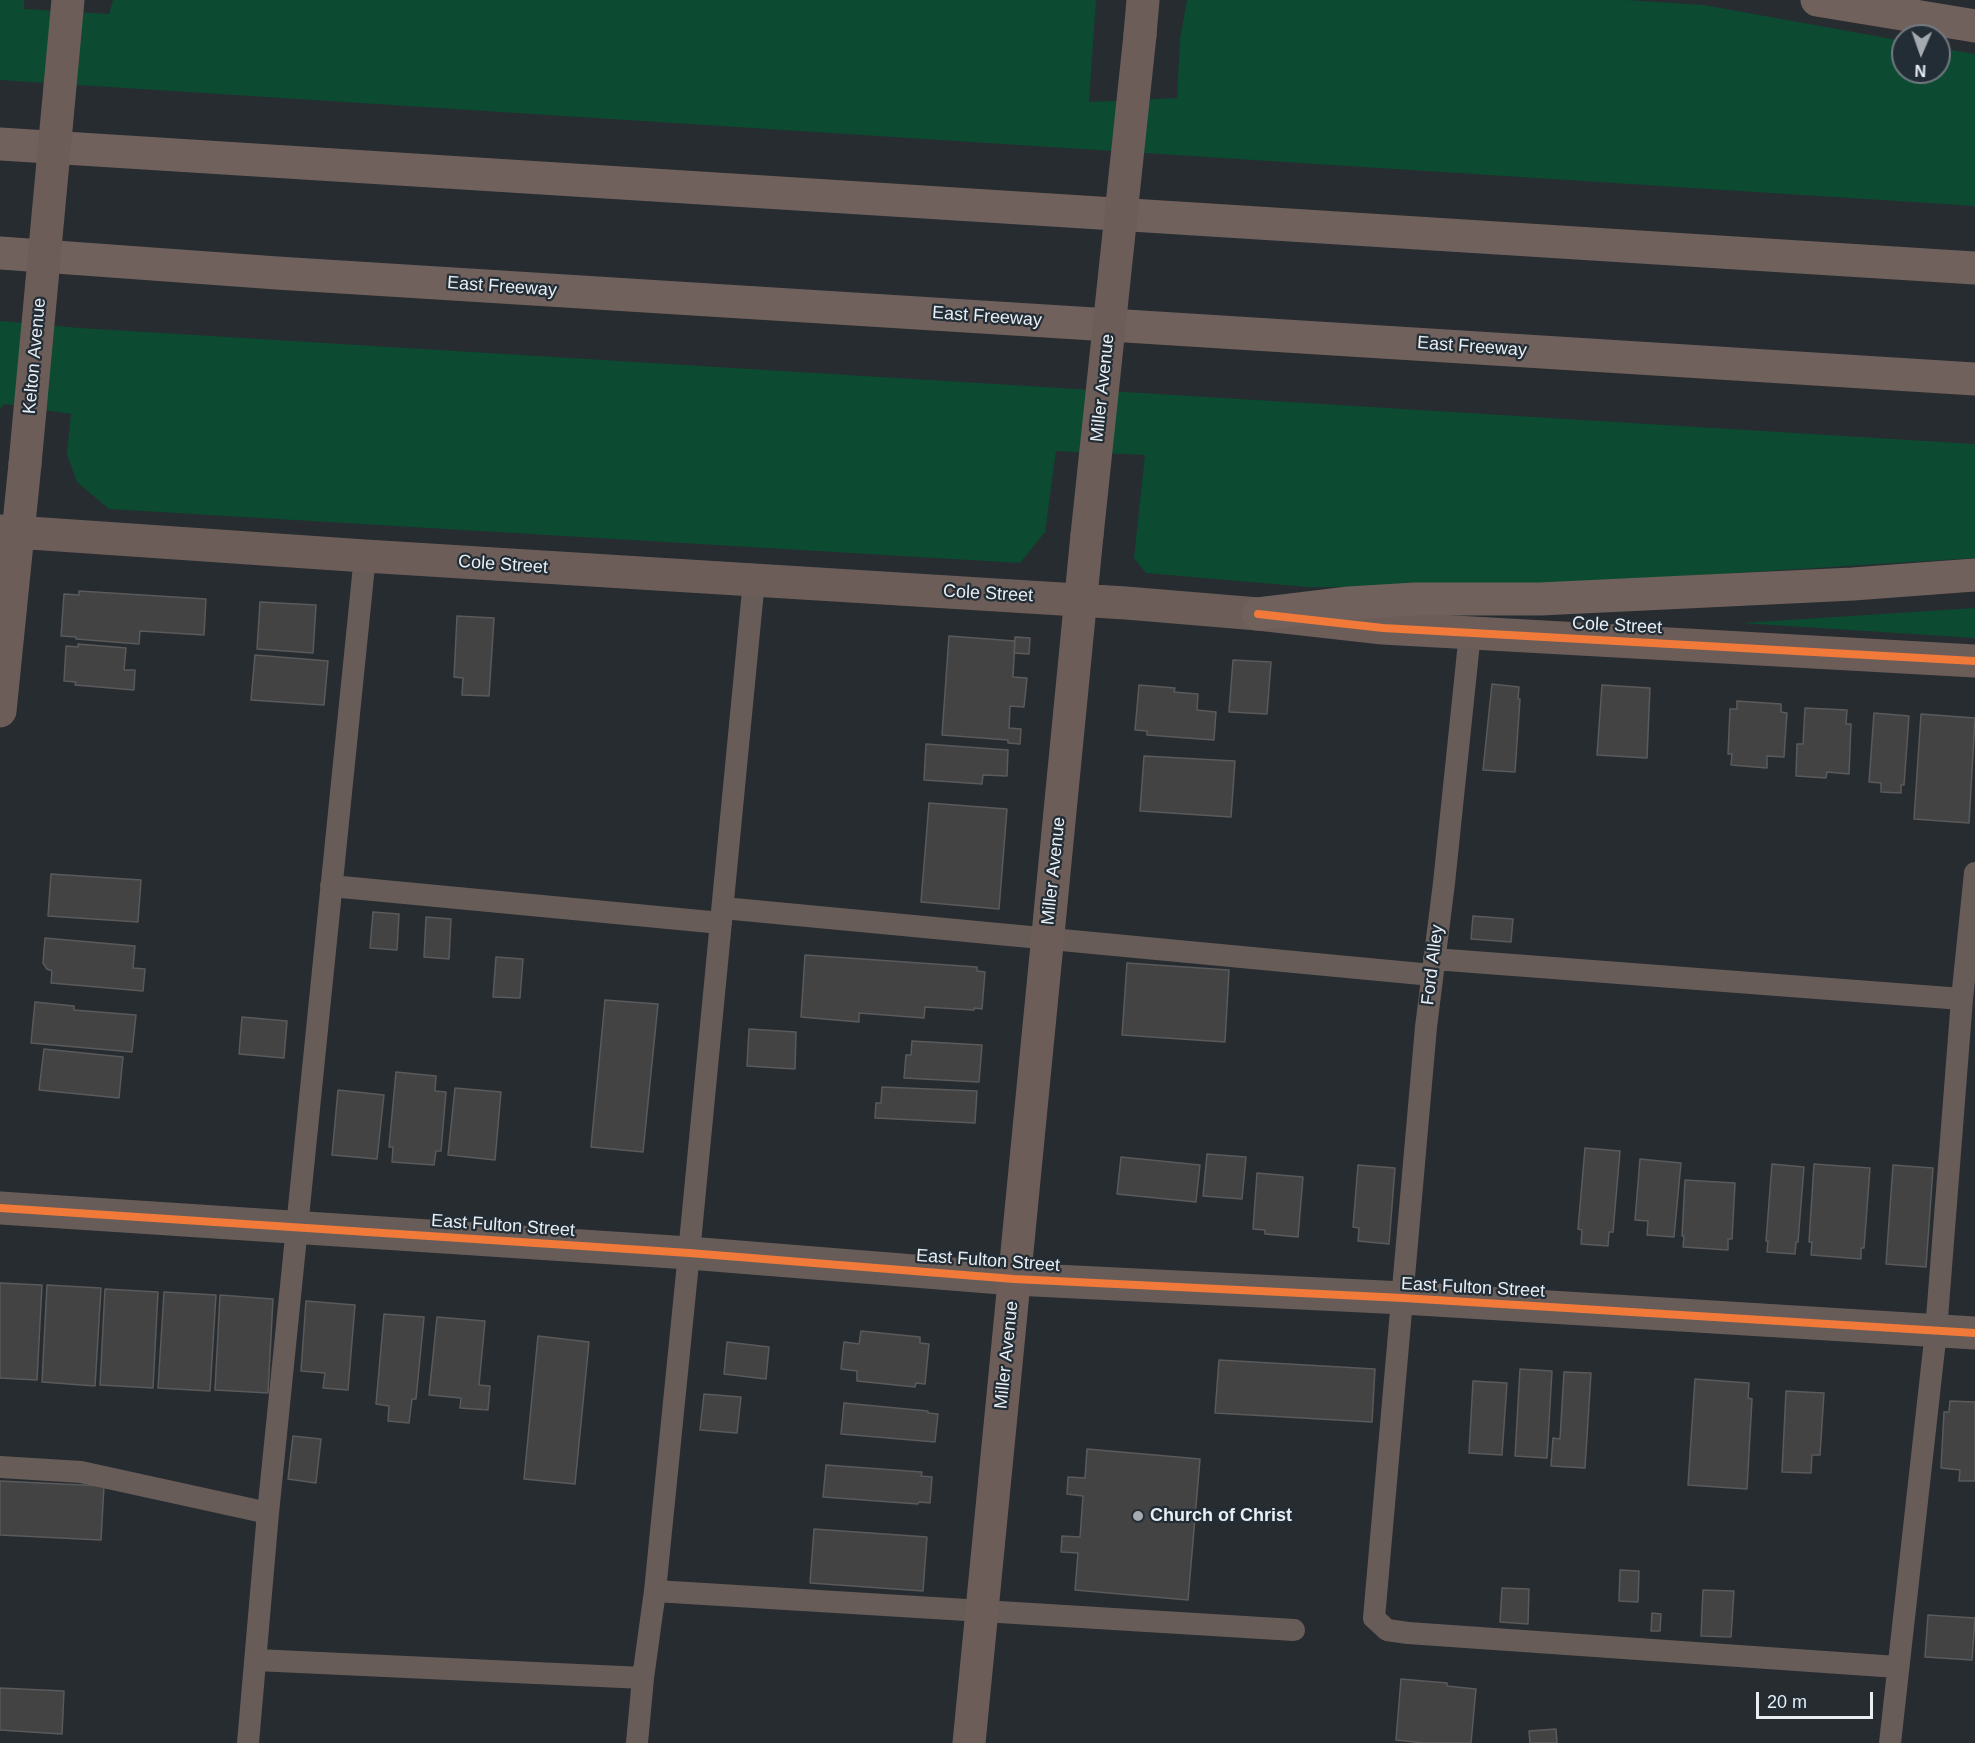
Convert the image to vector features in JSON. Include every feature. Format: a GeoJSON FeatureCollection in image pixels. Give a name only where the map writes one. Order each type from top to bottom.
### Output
{"type":"FeatureCollection","features":[{"type":"Feature","properties":{"kind":"highway"},"geometry":{"type":"LineString","coordinates":[[1817,0],[1975,26]]}},
{"type":"Feature","properties":{"kind":"highway"},"geometry":{"type":"LineString","coordinates":[[0,144],[1975,268]]}},
{"type":"Feature","properties":{"kind":"highway","name":"East Freeway"},"geometry":{"type":"LineString","coordinates":[[0,253],[277,273],[1975,379]]}},
{"type":"Feature","properties":{"kind":"highway"},"geometry":{"type":"LineString","coordinates":[[1258,614],[1371,602],[1552,599],[1975,576]]}},
{"type":"Feature","properties":{"kind":"main road","name":"Kelton Avenue"},"geometry":{"type":"LineString","coordinates":[[0,711],[9,531],[25,464],[68,0]]}},
{"type":"Feature","properties":{"kind":"main road","name":"Miller Avenue"},"geometry":{"type":"LineString","coordinates":[[969,1743],[1079,600],[1143,0]]}},
{"type":"Feature","properties":{"kind":"main road","name":"Cole Street"},"geometry":{"type":"LineString","coordinates":[[9,531],[365,556],[1079,600],[1258,614],[1383,628],[1975,661]]}},
{"type":"Feature","properties":{"kind":"street","name":"East Fulton Street"},"geometry":{"type":"LineString","coordinates":[[0,1208],[690,1253],[1014,1279],[1403,1298],[1975,1333]]}},
{"type":"Feature","properties":{"kind":"lane"},"geometry":{"type":"LineString","coordinates":[[248,1743],[296,1227],[365,556]]}},
{"type":"Feature","properties":{"kind":"lane"},"geometry":{"type":"LineString","coordinates":[[638,1743],[643,1678],[655,1591],[690,1253],[754,580]]}},
{"type":"Feature","properties":{"kind":"lane","name":"Ford Alley"},"geometry":{"type":"LineString","coordinates":[[1470,633],[1426,1027],[1374,1618],[1387,1630],[1420,1634],[1897,1667]]}},
{"type":"Feature","properties":{"kind":"lane"},"geometry":{"type":"LineString","coordinates":[[1890,1743],[1936,1330],[1962,999],[1975,873]]}},
{"type":"Feature","properties":{"kind":"lane"},"geometry":{"type":"LineString","coordinates":[[331,886],[1433,967],[1962,999]]}},
{"type":"Feature","properties":{"kind":"lane"},"geometry":{"type":"LineString","coordinates":[[0,1467],[81,1472],[268,1513]]}},
{"type":"Feature","properties":{"kind":"lane"},"geometry":{"type":"LineString","coordinates":[[655,1591],[1294,1630]]}},
{"type":"Feature","properties":{"kind":"lane"},"geometry":{"type":"LineString","coordinates":[[256,1660],[643,1678]]}},
{"type":"Feature","properties":{"kind":"green space"},"geometry":{"type":"Polygon","coordinates":[[[0,0],[24,0],[24,9],[109,14],[113,0],[1096,0],[1089,102],[1177,98],[1180,39],[1187,0],[1626,0],[1704,5],[1891,39],[1891,84],[1951,84],[1951,50],[1975,54],[1975,206],[0,80],[0,0]]]}},
{"type":"Feature","properties":{"kind":"green space"},"geometry":{"type":"Polygon","coordinates":[[[0,321],[80,328],[1975,444],[1975,558],[1512,587],[1308,587],[1146,573],[1134,558],[1145,455],[1056,451],[1045,532],[1020,563],[109,509],[77,482],[67,455],[71,414],[4,404],[0,409],[0,321]]]}},
{"type":"Feature","properties":{"kind":"green space"},"geometry":{"type":"Polygon","coordinates":[[[1975,608],[1975,638],[1741,623],[1975,608]]]}},
{"type":"Feature","properties":{"kind":"building"},"geometry":{"type":"Polygon","coordinates":[[[79,591],[206,599],[204,635],[140,631],[139,644],[61,636],[64,594],[79,595],[79,591]]]}},
{"type":"Feature","properties":{"kind":"building"},"geometry":{"type":"Polygon","coordinates":[[[260,602],[316,605],[313,653],[257,649],[260,602]]]}},
{"type":"Feature","properties":{"kind":"building"},"geometry":{"type":"Polygon","coordinates":[[[457,616],[494,618],[489,696],[462,695],[463,678],[454,677],[457,616]]]}},
{"type":"Feature","properties":{"kind":"building"},"geometry":{"type":"Polygon","coordinates":[[[949,636],[1015,641],[1013,677],[1027,678],[1024,707],[1010,706],[1009,728],[1021,729],[1020,744],[1008,743],[1008,740],[942,735],[949,636]]]}},
{"type":"Feature","properties":{"kind":"building"},"geometry":{"type":"Polygon","coordinates":[[[1015,637],[1030,638],[1029,654],[1014,653],[1015,637]]]}},
{"type":"Feature","properties":{"kind":"building"},"geometry":{"type":"Polygon","coordinates":[[[78,644],[126,648],[124,670],[135,670],[134,690],[75,685],[76,682],[64,681],[66,646],[78,647],[78,644]]]}},
{"type":"Feature","properties":{"kind":"building"},"geometry":{"type":"Polygon","coordinates":[[[255,655],[328,661],[324,705],[251,700],[255,655]]]}},
{"type":"Feature","properties":{"kind":"building"},"geometry":{"type":"Polygon","coordinates":[[[1233,660],[1271,662],[1267,714],[1229,712],[1233,660]]]}},
{"type":"Feature","properties":{"kind":"building"},"geometry":{"type":"Polygon","coordinates":[[[1492,684],[1519,687],[1515,772],[1483,770],[1492,684]]]}},
{"type":"Feature","properties":{"kind":"building"},"geometry":{"type":"Polygon","coordinates":[[[1139,685],[1175,688],[1174,692],[1198,694],[1197,710],[1216,712],[1214,740],[1147,735],[1147,731],[1135,730],[1139,685]]]}},
{"type":"Feature","properties":{"kind":"building"},"geometry":{"type":"Polygon","coordinates":[[[1602,685],[1650,688],[1647,758],[1597,755],[1602,685]]]}},
{"type":"Feature","properties":{"kind":"building"},"geometry":{"type":"Polygon","coordinates":[[[1737,701],[1781,704],[1781,712],[1787,713],[1784,757],[1767,756],[1767,768],[1731,765],[1732,754],[1728,754],[1730,709],[1737,709],[1737,701]]]}},
{"type":"Feature","properties":{"kind":"building"},"geometry":{"type":"Polygon","coordinates":[[[1805,708],[1847,710],[1846,724],[1851,724],[1849,774],[1827,772],[1826,778],[1796,776],[1797,744],[1803,744],[1805,708]]]}},
{"type":"Feature","properties":{"kind":"building"},"geometry":{"type":"Polygon","coordinates":[[[1874,713],[1909,716],[1904,785],[1901,785],[1901,793],[1881,792],[1881,783],[1869,782],[1874,713]]]}},
{"type":"Feature","properties":{"kind":"building"},"geometry":{"type":"Polygon","coordinates":[[[1921,714],[1975,718],[1969,823],[1914,819],[1921,714]]]}},
{"type":"Feature","properties":{"kind":"building"},"geometry":{"type":"Polygon","coordinates":[[[926,744],[1008,750],[1007,776],[983,775],[982,784],[924,780],[926,744]]]}},
{"type":"Feature","properties":{"kind":"building"},"geometry":{"type":"Polygon","coordinates":[[[1144,756],[1235,761],[1231,817],[1140,811],[1144,756]]]}},
{"type":"Feature","properties":{"kind":"building"},"geometry":{"type":"Polygon","coordinates":[[[929,803],[1007,809],[999,909],[921,902],[929,803]]]}},
{"type":"Feature","properties":{"kind":"building"},"geometry":{"type":"Polygon","coordinates":[[[51,874],[141,880],[138,922],[48,916],[51,874]]]}},
{"type":"Feature","properties":{"kind":"building"},"geometry":{"type":"Polygon","coordinates":[[[373,912],[399,914],[397,950],[370,948],[373,912]]]}},
{"type":"Feature","properties":{"kind":"building"},"geometry":{"type":"Polygon","coordinates":[[[1473,916],[1513,919],[1511,942],[1471,939],[1473,916]]]}},
{"type":"Feature","properties":{"kind":"building"},"geometry":{"type":"Polygon","coordinates":[[[426,917],[451,919],[449,959],[424,957],[426,917]]]}},
{"type":"Feature","properties":{"kind":"building"},"geometry":{"type":"Polygon","coordinates":[[[45,938],[135,946],[133,968],[145,969],[143,991],[51,983],[52,971],[47,969],[43,963],[45,938]]]}},
{"type":"Feature","properties":{"kind":"building"},"geometry":{"type":"Polygon","coordinates":[[[805,955],[977,967],[977,971],[985,972],[982,1009],[925,1007],[924,1018],[859,1013],[859,1022],[801,1017],[805,955]]]}},
{"type":"Feature","properties":{"kind":"building"},"geometry":{"type":"Polygon","coordinates":[[[496,957],[523,959],[520,998],[493,997],[496,957]]]}},
{"type":"Feature","properties":{"kind":"building"},"geometry":{"type":"Polygon","coordinates":[[[1127,963],[1229,970],[1225,1042],[1122,1035],[1127,963]]]}},
{"type":"Feature","properties":{"kind":"building"},"geometry":{"type":"Polygon","coordinates":[[[605,1000],[658,1004],[643,1152],[591,1147],[605,1000]]]}},
{"type":"Feature","properties":{"kind":"building"},"geometry":{"type":"Polygon","coordinates":[[[35,1002],[74,1006],[74,1010],[136,1015],[132,1052],[31,1043],[35,1002]]]}},
{"type":"Feature","properties":{"kind":"building"},"geometry":{"type":"Polygon","coordinates":[[[242,1017],[287,1021],[284,1058],[239,1054],[242,1017]]]}},
{"type":"Feature","properties":{"kind":"building"},"geometry":{"type":"Polygon","coordinates":[[[749,1029],[796,1032],[795,1069],[747,1066],[749,1029]]]}},
{"type":"Feature","properties":{"kind":"building"},"geometry":{"type":"Polygon","coordinates":[[[912,1041],[982,1045],[979,1082],[904,1078],[906,1055],[911,1055],[912,1041]]]}},
{"type":"Feature","properties":{"kind":"building"},"geometry":{"type":"Polygon","coordinates":[[[44,1049],[123,1057],[119,1098],[39,1090],[44,1049]]]}},
{"type":"Feature","properties":{"kind":"building"},"geometry":{"type":"Polygon","coordinates":[[[396,1072],[436,1076],[435,1091],[446,1092],[441,1151],[436,1151],[434,1165],[392,1162],[393,1147],[389,1147],[396,1072]]]}},
{"type":"Feature","properties":{"kind":"building"},"geometry":{"type":"Polygon","coordinates":[[[882,1087],[977,1091],[975,1123],[875,1118],[876,1103],[881,1103],[882,1087]]]}},
{"type":"Feature","properties":{"kind":"building"},"geometry":{"type":"Polygon","coordinates":[[[455,1088],[501,1092],[495,1160],[448,1155],[455,1088]]]}},
{"type":"Feature","properties":{"kind":"building"},"geometry":{"type":"Polygon","coordinates":[[[338,1090],[384,1095],[377,1159],[332,1155],[338,1090]]]}},
{"type":"Feature","properties":{"kind":"building"},"geometry":{"type":"Polygon","coordinates":[[[1585,1148],[1620,1151],[1613,1232],[1609,1232],[1608,1246],[1581,1244],[1582,1230],[1578,1229],[1585,1148]]]}},
{"type":"Feature","properties":{"kind":"building"},"geometry":{"type":"Polygon","coordinates":[[[1207,1154],[1246,1157],[1242,1199],[1203,1196],[1207,1154]]]}},
{"type":"Feature","properties":{"kind":"building"},"geometry":{"type":"Polygon","coordinates":[[[1121,1157],[1200,1165],[1196,1202],[1117,1194],[1121,1157]]]}},
{"type":"Feature","properties":{"kind":"building"},"geometry":{"type":"Polygon","coordinates":[[[1640,1159],[1681,1163],[1674,1237],[1647,1235],[1648,1221],[1635,1220],[1640,1159]]]}},
{"type":"Feature","properties":{"kind":"building"},"geometry":{"type":"Polygon","coordinates":[[[1772,1164],[1804,1167],[1795,1254],[1767,1252],[1772,1164]]]}},
{"type":"Feature","properties":{"kind":"building"},"geometry":{"type":"Polygon","coordinates":[[[1814,1164],[1870,1168],[1864,1248],[1861,1248],[1861,1259],[1811,1255],[1812,1242],[1809,1242],[1814,1164]]]}},
{"type":"Feature","properties":{"kind":"building"},"geometry":{"type":"Polygon","coordinates":[[[1358,1165],[1395,1168],[1389,1244],[1358,1241],[1359,1228],[1353,1227],[1358,1165]]]}},
{"type":"Feature","properties":{"kind":"building"},"geometry":{"type":"Polygon","coordinates":[[[1893,1165],[1933,1168],[1926,1267],[1886,1264],[1893,1165]]]}},
{"type":"Feature","properties":{"kind":"building"},"geometry":{"type":"Polygon","coordinates":[[[1257,1173],[1303,1177],[1298,1237],[1265,1234],[1265,1230],[1253,1229],[1257,1173]]]}},
{"type":"Feature","properties":{"kind":"building"},"geometry":{"type":"Polygon","coordinates":[[[1685,1180],[1735,1183],[1732,1239],[1728,1239],[1728,1250],[1683,1247],[1685,1180]]]}},
{"type":"Feature","properties":{"kind":"building"},"geometry":{"type":"Polygon","coordinates":[[[0,1283],[42,1285],[37,1380],[0,1378],[0,1283]]]}},
{"type":"Feature","properties":{"kind":"building"},"geometry":{"type":"Polygon","coordinates":[[[47,1285],[101,1288],[95,1386],[42,1382],[47,1285]]]}},
{"type":"Feature","properties":{"kind":"building"},"geometry":{"type":"Polygon","coordinates":[[[105,1289],[158,1292],[153,1388],[100,1385],[105,1289]]]}},
{"type":"Feature","properties":{"kind":"building"},"geometry":{"type":"Polygon","coordinates":[[[164,1292],[216,1295],[210,1391],[158,1388],[164,1292]]]}},
{"type":"Feature","properties":{"kind":"building"},"geometry":{"type":"Polygon","coordinates":[[[220,1295],[273,1299],[268,1393],[215,1390],[220,1295]]]}},
{"type":"Feature","properties":{"kind":"building"},"geometry":{"type":"Polygon","coordinates":[[[306,1301],[355,1305],[348,1390],[323,1388],[325,1373],[301,1371],[306,1301]]]}},
{"type":"Feature","properties":{"kind":"building"},"geometry":{"type":"Polygon","coordinates":[[[384,1314],[424,1317],[416,1399],[412,1399],[409,1423],[388,1421],[389,1406],[376,1404],[384,1314]]]}},
{"type":"Feature","properties":{"kind":"building"},"geometry":{"type":"Polygon","coordinates":[[[437,1317],[485,1321],[479,1385],[490,1386],[488,1410],[460,1408],[461,1398],[429,1395],[437,1317]]]}},
{"type":"Feature","properties":{"kind":"building"},"geometry":{"type":"Polygon","coordinates":[[[861,1331],[920,1337],[920,1343],[929,1344],[925,1384],[916,1383],[915,1387],[857,1381],[857,1371],[841,1369],[844,1342],[859,1344],[861,1331]]]}},
{"type":"Feature","properties":{"kind":"building"},"geometry":{"type":"Polygon","coordinates":[[[538,1336],[589,1342],[575,1484],[524,1479],[538,1336]]]}},
{"type":"Feature","properties":{"kind":"building"},"geometry":{"type":"Polygon","coordinates":[[[727,1342],[769,1347],[766,1379],[724,1374],[727,1342]]]}},
{"type":"Feature","properties":{"kind":"building"},"geometry":{"type":"Polygon","coordinates":[[[1219,1360],[1375,1369],[1372,1422],[1215,1413],[1219,1360]]]}},
{"type":"Feature","properties":{"kind":"building"},"geometry":{"type":"Polygon","coordinates":[[[1520,1369],[1552,1371],[1547,1458],[1515,1456],[1520,1369]]]}},
{"type":"Feature","properties":{"kind":"building"},"geometry":{"type":"Polygon","coordinates":[[[1564,1372],[1591,1373],[1585,1468],[1551,1466],[1553,1438],[1560,1439],[1564,1372]]]}},
{"type":"Feature","properties":{"kind":"building"},"geometry":{"type":"Polygon","coordinates":[[[1695,1379],[1749,1383],[1748,1398],[1752,1399],[1747,1489],[1688,1485],[1695,1379]]]}},
{"type":"Feature","properties":{"kind":"building"},"geometry":{"type":"Polygon","coordinates":[[[1473,1381],[1507,1383],[1502,1455],[1469,1453],[1473,1381]]]}},
{"type":"Feature","properties":{"kind":"building"},"geometry":{"type":"Polygon","coordinates":[[[1786,1391],[1824,1393],[1820,1455],[1812,1455],[1811,1473],[1782,1472],[1786,1391]]]}},
{"type":"Feature","properties":{"kind":"building"},"geometry":{"type":"Polygon","coordinates":[[[704,1394],[741,1397],[737,1433],[700,1430],[704,1394]]]}},
{"type":"Feature","properties":{"kind":"building"},"geometry":{"type":"Polygon","coordinates":[[[1950,1401],[1975,1402],[1975,1481],[1959,1481],[1960,1470],[1941,1468],[1944,1412],[1949,1412],[1950,1401]]]}},
{"type":"Feature","properties":{"kind":"building"},"geometry":{"type":"Polygon","coordinates":[[[844,1403],[928,1411],[928,1413],[938,1414],[935,1442],[841,1434],[844,1403]]]}},
{"type":"Feature","properties":{"kind":"building"},"geometry":{"type":"Polygon","coordinates":[[[293,1436],[321,1439],[316,1483],[288,1479],[293,1436]]]}},
{"type":"Feature","properties":{"kind":"building","name":"Church of Christ"},"geometry":{"type":"Polygon","coordinates":[[[1087,1449],[1200,1459],[1188,1600],[1075,1590],[1078,1553],[1061,1552],[1062,1536],[1080,1537],[1083,1496],[1067,1494],[1068,1477],[1085,1478],[1087,1449]]]}},
{"type":"Feature","properties":{"kind":"building"},"geometry":{"type":"Polygon","coordinates":[[[826,1465],[922,1472],[921,1476],[932,1477],[930,1503],[823,1497],[826,1465]]]}},
{"type":"Feature","properties":{"kind":"building"},"geometry":{"type":"Polygon","coordinates":[[[0,1481],[104,1486],[101,1540],[0,1535],[0,1481]]]}},
{"type":"Feature","properties":{"kind":"building"},"geometry":{"type":"Polygon","coordinates":[[[814,1529],[927,1537],[923,1591],[810,1583],[814,1529]]]}},
{"type":"Feature","properties":{"kind":"building"},"geometry":{"type":"Polygon","coordinates":[[[1620,1570],[1639,1571],[1638,1602],[1619,1601],[1620,1570]]]}},
{"type":"Feature","properties":{"kind":"building"},"geometry":{"type":"Polygon","coordinates":[[[1502,1588],[1529,1589],[1528,1624],[1500,1622],[1502,1588]]]}},
{"type":"Feature","properties":{"kind":"building"},"geometry":{"type":"Polygon","coordinates":[[[1703,1590],[1734,1591],[1731,1637],[1701,1636],[1703,1590]]]}},
{"type":"Feature","properties":{"kind":"building"},"geometry":{"type":"Polygon","coordinates":[[[1652,1613],[1661,1614],[1660,1631],[1651,1631],[1652,1613]]]}},
{"type":"Feature","properties":{"kind":"building"},"geometry":{"type":"Polygon","coordinates":[[[1928,1615],[1975,1618],[1972,1660],[1925,1657],[1928,1615]]]}},
{"type":"Feature","properties":{"kind":"building"},"geometry":{"type":"Polygon","coordinates":[[[1401,1679],[1447,1683],[1447,1686],[1476,1689],[1471,1743],[1424,1743],[1396,1740],[1401,1679]]]}},
{"type":"Feature","properties":{"kind":"building"},"geometry":{"type":"Polygon","coordinates":[[[0,1688],[64,1691],[62,1734],[0,1730],[0,1688]]]}},
{"type":"Feature","properties":{"kind":"building"},"geometry":{"type":"Polygon","coordinates":[[[1556,1729],[1557,1743],[1530,1743],[1529,1731],[1556,1729]]]}},
{"type":"Feature","properties":{"kind":"cycle path"},"geometry":{"type":"LineString","coordinates":[[1258,614],[1383,628],[1975,661]]}},
{"type":"Feature","properties":{"kind":"cycle path"},"geometry":{"type":"LineString","coordinates":[[0,1208],[689,1253],[1014,1279],[1403,1298],[1975,1333]]}},
{"type":"Feature","properties":{"kind":"place","name":"Church of Christ"},"geometry":{"type":"Point","coordinates":[1138,1516]}}]}
